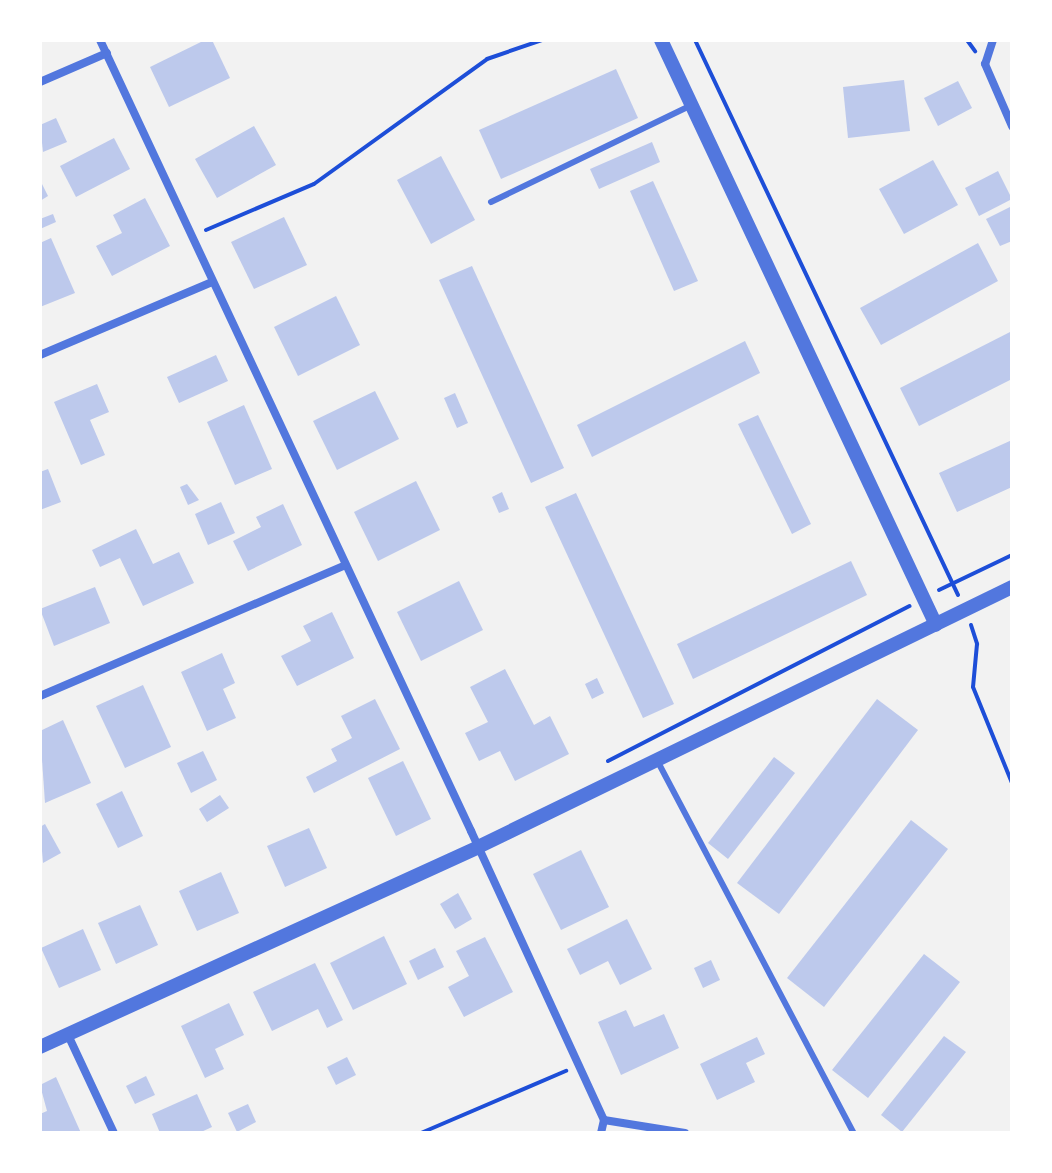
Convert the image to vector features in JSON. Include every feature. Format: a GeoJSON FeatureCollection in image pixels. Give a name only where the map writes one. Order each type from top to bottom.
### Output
{"type":"FeatureCollection","features":[{"type":"Feature","properties":{"kind":"street"},"geometry":{"type":"LineString","coordinates":[[100,40],[192,235],[210,283],[579,1065],[604,1120],[601,1133]]}},
{"type":"Feature","properties":{"kind":"street"},"geometry":{"type":"LineString","coordinates":[[661,40],[936,625]]}},
{"type":"Feature","properties":{"kind":"street"},"geometry":{"type":"LineString","coordinates":[[993,40],[985,64],[1012,126]]}},
{"type":"Feature","properties":{"kind":"street"},"geometry":{"type":"LineString","coordinates":[[40,82],[107,53]]}},
{"type":"Feature","properties":{"kind":"street"},"geometry":{"type":"LineString","coordinates":[[40,355],[210,283]]}},
{"type":"Feature","properties":{"kind":"street"},"geometry":{"type":"LineString","coordinates":[[40,696],[344,566]]}},
{"type":"Feature","properties":{"kind":"street"},"geometry":{"type":"LineString","coordinates":[[40,1047],[658,762],[1012,587]]}},
{"type":"Feature","properties":{"kind":"street"},"geometry":{"type":"LineString","coordinates":[[68,1035],[114,1133]]}},
{"type":"Feature","properties":{"kind":"street"},"geometry":{"type":"LineString","coordinates":[[604,1120],[685,1133]]}},
{"type":"Feature","properties":{"kind":"lane"},"geometry":{"type":"LineString","coordinates":[[491,202],[692,105]]}},
{"type":"Feature","properties":{"kind":"lane"},"geometry":{"type":"LineString","coordinates":[[658,762],[854,1133]]}},
{"type":"Feature","properties":{"kind":"path"},"geometry":{"type":"LineString","coordinates":[[192,235],[314,184],[487,59],[542,40]]}},
{"type":"Feature","properties":{"kind":"path"},"geometry":{"type":"LineString","coordinates":[[695,40],[965,610],[977,644],[973,687],[1012,783]]}},
{"type":"Feature","properties":{"kind":"path"},"geometry":{"type":"LineString","coordinates":[[594,768],[1012,555]]}},
{"type":"Feature","properties":{"kind":"path"},"geometry":{"type":"LineString","coordinates":[[421,1133],[579,1065]]}},
{"type":"Feature","properties":{"kind":"building"},"geometry":{"type":"Polygon","coordinates":[[[205,40],[212,40],[230,78],[169,107],[150,67],[205,40]]]}},
{"type":"Feature","properties":{"kind":"building"},"geometry":{"type":"Polygon","coordinates":[[[616,69],[638,118],[501,179],[479,130],[616,69]]]}},
{"type":"Feature","properties":{"kind":"building"},"geometry":{"type":"Polygon","coordinates":[[[904,80],[910,131],[848,138],[843,87],[904,80]]]}},
{"type":"Feature","properties":{"kind":"building"},"geometry":{"type":"Polygon","coordinates":[[[958,81],[972,108],[938,126],[924,98],[958,81]]]}},
{"type":"Feature","properties":{"kind":"building"},"geometry":{"type":"Polygon","coordinates":[[[56,118],[67,142],[43,152],[40,125],[56,118]]]}},
{"type":"Feature","properties":{"kind":"building"},"geometry":{"type":"Polygon","coordinates":[[[254,126],[276,165],[217,198],[195,159],[254,126]]]}},
{"type":"Feature","properties":{"kind":"building"},"geometry":{"type":"Polygon","coordinates":[[[114,138],[130,169],[76,197],[60,166],[114,138]]]}},
{"type":"Feature","properties":{"kind":"building"},"geometry":{"type":"Polygon","coordinates":[[[652,142],[660,162],[599,189],[590,169],[652,142]]]}},
{"type":"Feature","properties":{"kind":"building"},"geometry":{"type":"Polygon","coordinates":[[[441,156],[475,220],[431,244],[397,180],[441,156]]]}},
{"type":"Feature","properties":{"kind":"building"},"geometry":{"type":"Polygon","coordinates":[[[933,160],[958,205],[904,234],[879,189],[933,160]]]}},
{"type":"Feature","properties":{"kind":"building"},"geometry":{"type":"Polygon","coordinates":[[[998,171],[1012,199],[979,216],[965,188],[998,171]]]}},
{"type":"Feature","properties":{"kind":"building"},"geometry":{"type":"Polygon","coordinates":[[[40,180],[48,196],[40,201],[40,180]]]}},
{"type":"Feature","properties":{"kind":"building"},"geometry":{"type":"Polygon","coordinates":[[[653,181],[698,281],[674,291],[630,191],[653,181]]]}},
{"type":"Feature","properties":{"kind":"building"},"geometry":{"type":"Polygon","coordinates":[[[145,198],[170,246],[112,276],[96,246],[122,233],[113,215],[145,198]]]}},
{"type":"Feature","properties":{"kind":"building"},"geometry":{"type":"Polygon","coordinates":[[[1012,206],[1012,241],[1000,246],[986,219],[1012,206]]]}},
{"type":"Feature","properties":{"kind":"building"},"geometry":{"type":"Polygon","coordinates":[[[53,214],[56,222],[40,229],[40,219],[53,214]]]}},
{"type":"Feature","properties":{"kind":"building"},"geometry":{"type":"Polygon","coordinates":[[[284,217],[307,265],[254,289],[231,242],[284,217]]]}},
{"type":"Feature","properties":{"kind":"building"},"geometry":{"type":"Polygon","coordinates":[[[51,238],[75,293],[40,307],[40,243],[51,238]]]}},
{"type":"Feature","properties":{"kind":"building"},"geometry":{"type":"Polygon","coordinates":[[[978,243],[998,281],[881,345],[860,308],[978,243]]]}},
{"type":"Feature","properties":{"kind":"building"},"geometry":{"type":"Polygon","coordinates":[[[472,266],[564,468],[531,483],[439,280],[472,266]]]}},
{"type":"Feature","properties":{"kind":"building"},"geometry":{"type":"Polygon","coordinates":[[[336,296],[360,345],[298,376],[274,327],[336,296]]]}},
{"type":"Feature","properties":{"kind":"building"},"geometry":{"type":"Polygon","coordinates":[[[1012,331],[1012,379],[919,426],[900,388],[1012,331]]]}},
{"type":"Feature","properties":{"kind":"building"},"geometry":{"type":"Polygon","coordinates":[[[745,341],[760,373],[592,457],[577,425],[745,341]]]}},
{"type":"Feature","properties":{"kind":"building"},"geometry":{"type":"Polygon","coordinates":[[[216,355],[228,381],[179,403],[167,377],[216,355]]]}},
{"type":"Feature","properties":{"kind":"building"},"geometry":{"type":"Polygon","coordinates":[[[97,384],[109,412],[90,420],[105,455],[81,465],[54,402],[97,384]]]}},
{"type":"Feature","properties":{"kind":"building"},"geometry":{"type":"Polygon","coordinates":[[[375,391],[399,439],[337,470],[313,421],[375,391]]]}},
{"type":"Feature","properties":{"kind":"building"},"geometry":{"type":"Polygon","coordinates":[[[455,393],[468,423],[457,428],[444,398],[455,393]]]}},
{"type":"Feature","properties":{"kind":"building"},"geometry":{"type":"Polygon","coordinates":[[[244,405],[272,469],[235,485],[207,422],[244,405]]]}},
{"type":"Feature","properties":{"kind":"building"},"geometry":{"type":"Polygon","coordinates":[[[758,415],[811,524],[792,534],[738,424],[758,415]]]}},
{"type":"Feature","properties":{"kind":"building"},"geometry":{"type":"Polygon","coordinates":[[[1012,440],[1012,487],[957,512],[939,473],[1012,440]]]}},
{"type":"Feature","properties":{"kind":"building"},"geometry":{"type":"Polygon","coordinates":[[[48,469],[61,502],[40,510],[40,472],[48,469]]]}},
{"type":"Feature","properties":{"kind":"building"},"geometry":{"type":"Polygon","coordinates":[[[416,481],[440,530],[378,561],[354,512],[416,481]]]}},
{"type":"Feature","properties":{"kind":"building"},"geometry":{"type":"Polygon","coordinates":[[[187,484],[199,500],[188,505],[180,487],[187,484]]]}},
{"type":"Feature","properties":{"kind":"building"},"geometry":{"type":"Polygon","coordinates":[[[502,492],[509,509],[499,513],[492,497],[502,492]]]}},
{"type":"Feature","properties":{"kind":"building"},"geometry":{"type":"Polygon","coordinates":[[[576,493],[674,704],[643,718],[545,507],[576,493]]]}},
{"type":"Feature","properties":{"kind":"building"},"geometry":{"type":"Polygon","coordinates":[[[221,502],[235,533],[208,545],[195,514],[221,502]]]}},
{"type":"Feature","properties":{"kind":"building"},"geometry":{"type":"Polygon","coordinates":[[[283,504],[302,545],[248,571],[233,541],[261,527],[256,517],[283,504]]]}},
{"type":"Feature","properties":{"kind":"building"},"geometry":{"type":"Polygon","coordinates":[[[136,529],[153,564],[179,552],[194,583],[143,606],[120,558],[100,567],[92,550],[136,529]]]}},
{"type":"Feature","properties":{"kind":"building"},"geometry":{"type":"Polygon","coordinates":[[[851,561],[867,595],[693,679],[677,644],[851,561]]]}},
{"type":"Feature","properties":{"kind":"building"},"geometry":{"type":"Polygon","coordinates":[[[459,581],[483,630],[421,661],[397,612],[459,581]]]}},
{"type":"Feature","properties":{"kind":"building"},"geometry":{"type":"Polygon","coordinates":[[[95,587],[110,623],[54,646],[40,609],[95,587]]]}},
{"type":"Feature","properties":{"kind":"building"},"geometry":{"type":"Polygon","coordinates":[[[332,612],[354,658],[297,686],[281,656],[311,641],[303,626],[332,612]]]}},
{"type":"Feature","properties":{"kind":"building"},"geometry":{"type":"Polygon","coordinates":[[[222,653],[235,683],[223,689],[236,718],[207,731],[181,672],[222,653]]]}},
{"type":"Feature","properties":{"kind":"building"},"geometry":{"type":"Polygon","coordinates":[[[505,669],[534,725],[550,716],[569,754],[515,781],[500,751],[479,761],[465,733],[488,722],[470,687],[505,669]]]}},
{"type":"Feature","properties":{"kind":"building"},"geometry":{"type":"Polygon","coordinates":[[[597,678],[604,693],[592,699],[585,684],[597,678]]]}},
{"type":"Feature","properties":{"kind":"building"},"geometry":{"type":"Polygon","coordinates":[[[143,685],[171,747],[125,768],[96,706],[143,685]]]}},
{"type":"Feature","properties":{"kind":"building"},"geometry":{"type":"Polygon","coordinates":[[[375,699],[400,749],[314,793],[306,777],[337,761],[331,749],[352,738],[341,716],[375,699]]]}},
{"type":"Feature","properties":{"kind":"building"},"geometry":{"type":"Polygon","coordinates":[[[877,699],[918,730],[779,914],[737,883],[877,699]]]}},
{"type":"Feature","properties":{"kind":"building"},"geometry":{"type":"Polygon","coordinates":[[[63,720],[91,783],[45,803],[40,731],[63,720]]]}},
{"type":"Feature","properties":{"kind":"building"},"geometry":{"type":"Polygon","coordinates":[[[203,751],[217,780],[191,793],[177,763],[203,751]]]}},
{"type":"Feature","properties":{"kind":"building"},"geometry":{"type":"Polygon","coordinates":[[[774,757],[795,773],[728,859],[708,843],[774,757]]]}},
{"type":"Feature","properties":{"kind":"building"},"geometry":{"type":"Polygon","coordinates":[[[403,761],[431,819],[396,836],[368,778],[403,761]]]}},
{"type":"Feature","properties":{"kind":"building"},"geometry":{"type":"Polygon","coordinates":[[[122,791],[143,836],[118,848],[96,804],[122,791]]]}},
{"type":"Feature","properties":{"kind":"building"},"geometry":{"type":"Polygon","coordinates":[[[220,795],[229,808],[207,822],[199,809],[220,795]]]}},
{"type":"Feature","properties":{"kind":"building"},"geometry":{"type":"Polygon","coordinates":[[[911,820],[948,849],[824,1007],[787,978],[911,820]]]}},
{"type":"Feature","properties":{"kind":"building"},"geometry":{"type":"Polygon","coordinates":[[[45,824],[61,853],[43,863],[40,827],[45,824]]]}},
{"type":"Feature","properties":{"kind":"building"},"geometry":{"type":"Polygon","coordinates":[[[309,828],[327,868],[285,887],[267,846],[309,828]]]}},
{"type":"Feature","properties":{"kind":"building"},"geometry":{"type":"Polygon","coordinates":[[[581,850],[609,907],[561,930],[533,874],[581,850]]]}},
{"type":"Feature","properties":{"kind":"building"},"geometry":{"type":"Polygon","coordinates":[[[221,872],[239,913],[197,931],[179,891],[221,872]]]}},
{"type":"Feature","properties":{"kind":"building"},"geometry":{"type":"Polygon","coordinates":[[[458,893],[472,919],[455,929],[440,904],[458,893]]]}},
{"type":"Feature","properties":{"kind":"building"},"geometry":{"type":"Polygon","coordinates":[[[140,905],[158,945],[116,964],[98,923],[140,905]]]}},
{"type":"Feature","properties":{"kind":"building"},"geometry":{"type":"Polygon","coordinates":[[[627,919],[652,969],[620,985],[608,961],[580,975],[567,949],[627,919]]]}},
{"type":"Feature","properties":{"kind":"building"},"geometry":{"type":"Polygon","coordinates":[[[83,929],[101,970],[59,988],[41,948],[83,929]]]}},
{"type":"Feature","properties":{"kind":"building"},"geometry":{"type":"Polygon","coordinates":[[[384,936],[407,984],[353,1010],[330,963],[384,936]]]}},
{"type":"Feature","properties":{"kind":"building"},"geometry":{"type":"Polygon","coordinates":[[[485,937],[513,992],[464,1017],[448,987],[469,976],[456,951],[485,937]]]}},
{"type":"Feature","properties":{"kind":"building"},"geometry":{"type":"Polygon","coordinates":[[[435,948],[444,967],[418,980],[409,961],[435,948]]]}},
{"type":"Feature","properties":{"kind":"building"},"geometry":{"type":"Polygon","coordinates":[[[924,954],[960,982],[868,1098],[832,1070],[924,954]]]}},
{"type":"Feature","properties":{"kind":"building"},"geometry":{"type":"Polygon","coordinates":[[[711,960],[720,980],[703,988],[694,968],[711,960]]]}},
{"type":"Feature","properties":{"kind":"building"},"geometry":{"type":"Polygon","coordinates":[[[315,963],[343,1020],[327,1028],[318,1009],[272,1031],[253,992],[315,963]]]}},
{"type":"Feature","properties":{"kind":"building"},"geometry":{"type":"Polygon","coordinates":[[[229,1003],[244,1035],[215,1049],[224,1069],[205,1078],[181,1026],[229,1003]]]}},
{"type":"Feature","properties":{"kind":"building"},"geometry":{"type":"Polygon","coordinates":[[[626,1010],[634,1027],[664,1014],[679,1048],[621,1075],[598,1022],[626,1010]]]}},
{"type":"Feature","properties":{"kind":"building"},"geometry":{"type":"Polygon","coordinates":[[[944,1036],[966,1052],[902,1132],[881,1115],[944,1036]]]}},
{"type":"Feature","properties":{"kind":"building"},"geometry":{"type":"Polygon","coordinates":[[[757,1037],[765,1054],[746,1063],[755,1082],[717,1100],[700,1064],[757,1037]]]}},
{"type":"Feature","properties":{"kind":"building"},"geometry":{"type":"Polygon","coordinates":[[[347,1057],[356,1075],[336,1085],[327,1067],[347,1057]]]}},
{"type":"Feature","properties":{"kind":"building"},"geometry":{"type":"Polygon","coordinates":[[[146,1076],[155,1095],[135,1104],[126,1086],[146,1076]]]}},
{"type":"Feature","properties":{"kind":"building"},"geometry":{"type":"Polygon","coordinates":[[[56,1077],[81,1133],[40,1133],[40,1114],[47,1111],[40,1085],[56,1077]]]}},
{"type":"Feature","properties":{"kind":"building"},"geometry":{"type":"Polygon","coordinates":[[[197,1094],[212,1127],[199,1133],[160,1133],[152,1114],[197,1094]]]}},
{"type":"Feature","properties":{"kind":"building"},"geometry":{"type":"Polygon","coordinates":[[[248,1104],[256,1122],[237,1132],[228,1113],[248,1104]]]}}]}
